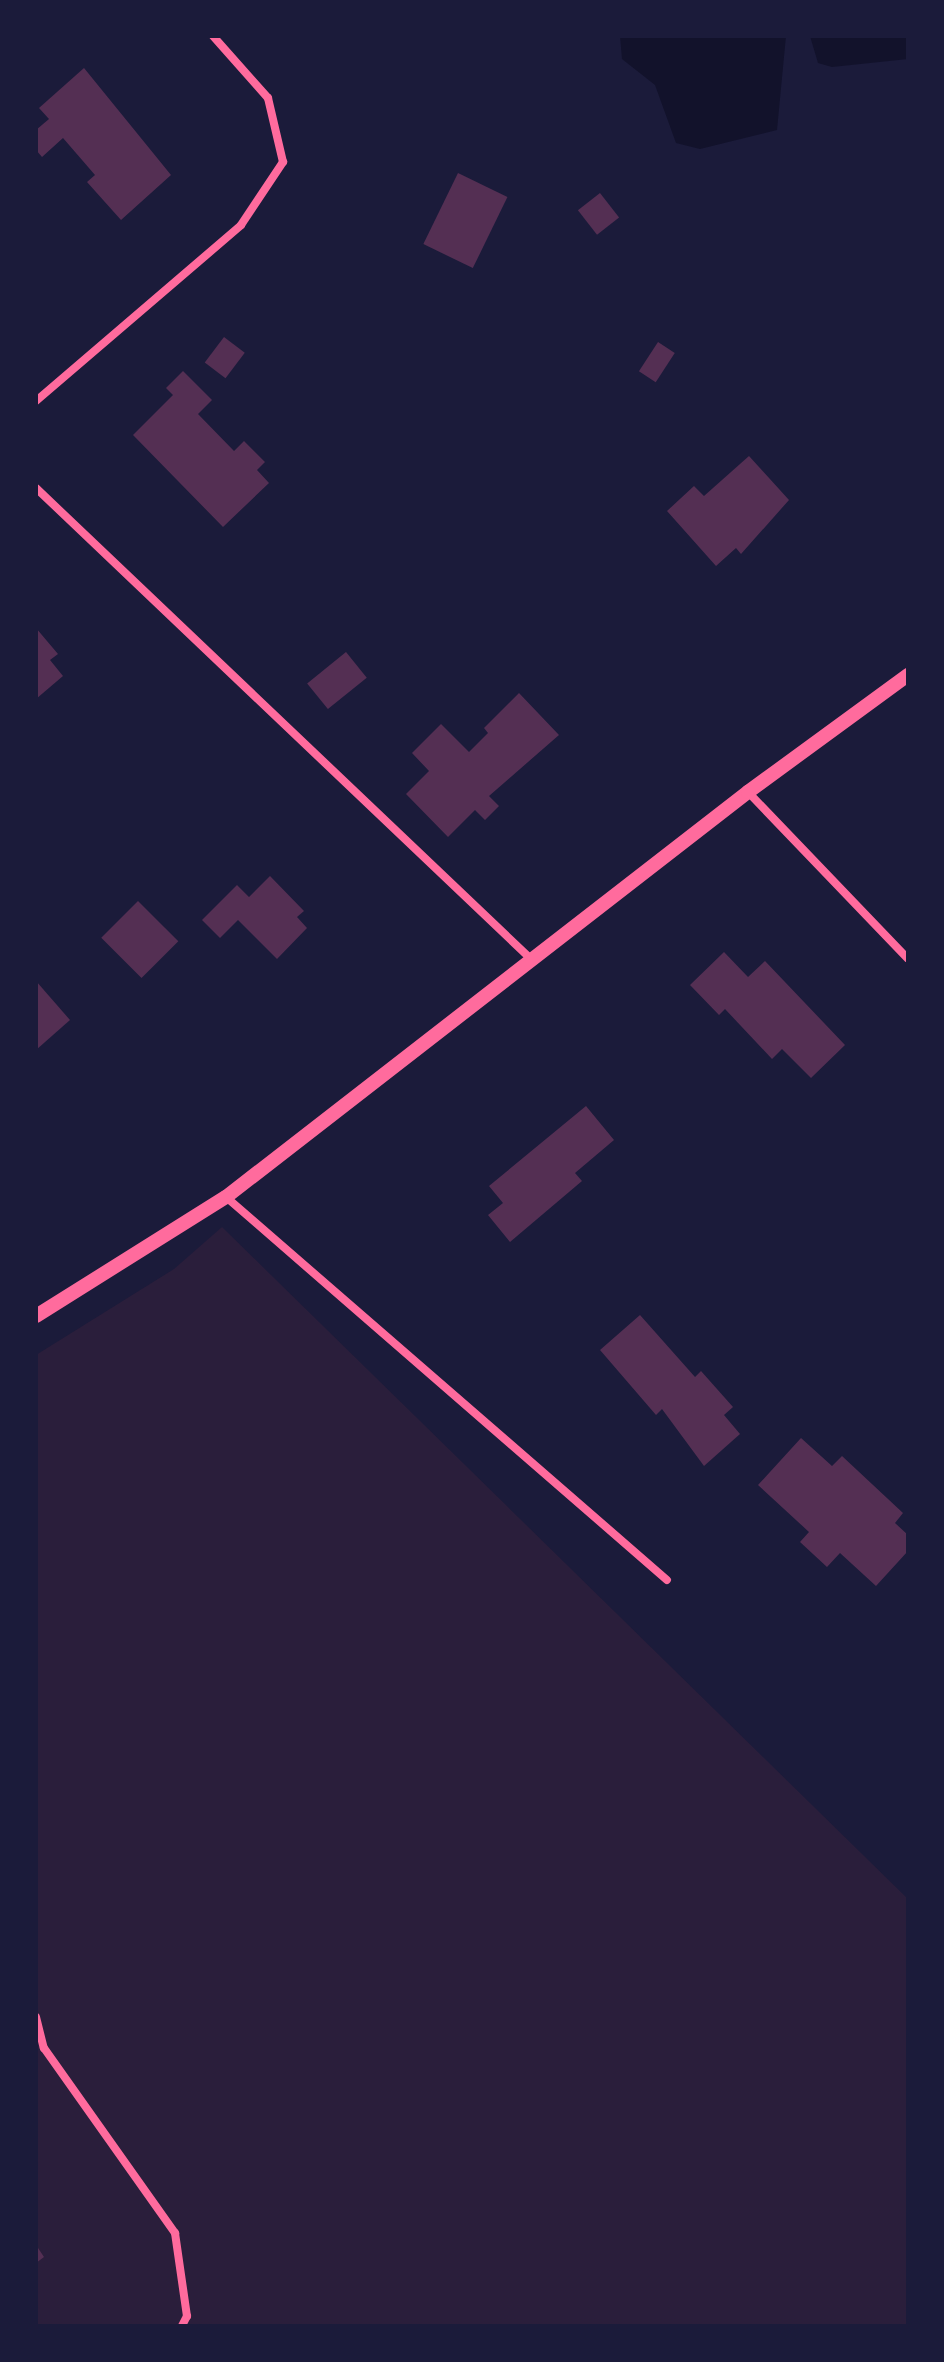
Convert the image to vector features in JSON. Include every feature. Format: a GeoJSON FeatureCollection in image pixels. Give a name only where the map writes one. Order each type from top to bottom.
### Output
{"type":"FeatureCollection","features":[{"type":"Feature","properties":{"kind":"street"},"geometry":{"type":"LineString","coordinates":[[36,401],[241,225],[283,162],[268,98],[213,36]]}},
{"type":"Feature","properties":{"kind":"street"},"geometry":{"type":"LineString","coordinates":[[36,488],[533,962]]}},
{"type":"Feature","properties":{"kind":"street"},"geometry":{"type":"LineString","coordinates":[[36,1316],[226,1197],[533,962],[748,792],[908,675]]}},
{"type":"Feature","properties":{"kind":"street"},"geometry":{"type":"LineString","coordinates":[[748,792],[908,959]]}},
{"type":"Feature","properties":{"kind":"street"},"geometry":{"type":"LineString","coordinates":[[226,1197],[667,1580]]}},
{"type":"Feature","properties":{"kind":"street"},"geometry":{"type":"LineString","coordinates":[[36,2017],[44,2048],[175,2233],[187,2316],[182,2326]]}},
{"type":"Feature","properties":{"kind":"shaded area"},"geometry":{"type":"Polygon","coordinates":[[[620,36],[786,36],[777,130],[700,149],[676,143],[655,85],[622,59],[620,36]]]}},
{"type":"Feature","properties":{"kind":"shaded area"},"geometry":{"type":"Polygon","coordinates":[[[810,36],[908,36],[908,59],[832,67],[818,63],[810,36]]]}},
{"type":"Feature","properties":{"kind":"shaded area"},"geometry":{"type":"Polygon","coordinates":[[[222,1227],[908,1899],[908,2326],[36,2326],[36,1355],[174,1269],[222,1227]]]}},
{"type":"Feature","properties":{"kind":"building"},"geometry":{"type":"Polygon","coordinates":[[[84,68],[171,175],[121,220],[87,182],[95,175],[63,138],[42,157],[36,150],[36,130],[49,119],[39,108],[84,68]]]}},
{"type":"Feature","properties":{"kind":"building"},"geometry":{"type":"Polygon","coordinates":[[[458,173],[507,197],[473,268],[423,244],[458,173]]]}},
{"type":"Feature","properties":{"kind":"building"},"geometry":{"type":"Polygon","coordinates":[[[600,193],[619,217],[597,235],[578,210],[600,193]]]}},
{"type":"Feature","properties":{"kind":"building"},"geometry":{"type":"Polygon","coordinates":[[[224,337],[245,353],[226,378],[205,363],[224,337]]]}},
{"type":"Feature","properties":{"kind":"building"},"geometry":{"type":"Polygon","coordinates":[[[658,342],[675,353],[656,382],[639,371],[658,342]]]}},
{"type":"Feature","properties":{"kind":"building"},"geometry":{"type":"Polygon","coordinates":[[[183,371],[212,400],[198,414],[234,451],[244,441],[265,462],[257,470],[269,483],[223,527],[133,435],[173,395],[166,388],[183,371]]]}},
{"type":"Feature","properties":{"kind":"building"},"geometry":{"type":"Polygon","coordinates":[[[749,456],[789,500],[741,554],[736,548],[716,566],[667,511],[694,486],[704,496],[749,456]]]}},
{"type":"Feature","properties":{"kind":"building"},"geometry":{"type":"Polygon","coordinates":[[[36,628],[58,654],[50,660],[63,676],[36,699],[36,628]]]}},
{"type":"Feature","properties":{"kind":"building"},"geometry":{"type":"Polygon","coordinates":[[[346,652],[367,678],[328,709],[307,683],[346,652]]]}},
{"type":"Feature","properties":{"kind":"building"},"geometry":{"type":"Polygon","coordinates":[[[519,693],[559,735],[489,796],[499,806],[485,820],[475,810],[448,837],[406,794],[429,771],[412,753],[441,724],[469,752],[488,733],[484,728],[519,693]]]}},
{"type":"Feature","properties":{"kind":"building"},"geometry":{"type":"Polygon","coordinates":[[[270,876],[304,911],[297,917],[307,928],[277,959],[238,920],[220,938],[202,920],[237,885],[249,897],[270,876]]]}},
{"type":"Feature","properties":{"kind":"building"},"geometry":{"type":"Polygon","coordinates":[[[138,901],[178,941],[142,978],[101,938],[138,901]]]}},
{"type":"Feature","properties":{"kind":"building"},"geometry":{"type":"Polygon","coordinates":[[[724,952],[748,977],[765,961],[845,1045],[811,1078],[782,1049],[772,1059],[725,1009],[719,1015],[690,985],[724,952]]]}},
{"type":"Feature","properties":{"kind":"building"},"geometry":{"type":"Polygon","coordinates":[[[36,981],[70,1020],[36,1050],[36,981]]]}},
{"type":"Feature","properties":{"kind":"building"},"geometry":{"type":"Polygon","coordinates":[[[586,1106],[614,1140],[575,1173],[582,1181],[510,1242],[488,1215],[503,1203],[489,1186],[586,1106]]]}},
{"type":"Feature","properties":{"kind":"building"},"geometry":{"type":"Polygon","coordinates":[[[640,1315],[695,1377],[701,1371],[733,1407],[724,1415],[740,1434],[704,1466],[662,1409],[656,1415],[600,1350],[640,1315]]]}},
{"type":"Feature","properties":{"kind":"building"},"geometry":{"type":"Polygon","coordinates":[[[801,1438],[832,1466],[842,1456],[903,1513],[895,1523],[908,1535],[908,1551],[876,1586],[840,1553],[827,1567],[800,1542],[809,1532],[758,1485],[801,1438]]]}},
{"type":"Feature","properties":{"kind":"building"},"geometry":{"type":"Polygon","coordinates":[[[36,2245],[44,2257],[36,2263],[36,2245]]]}}]}
